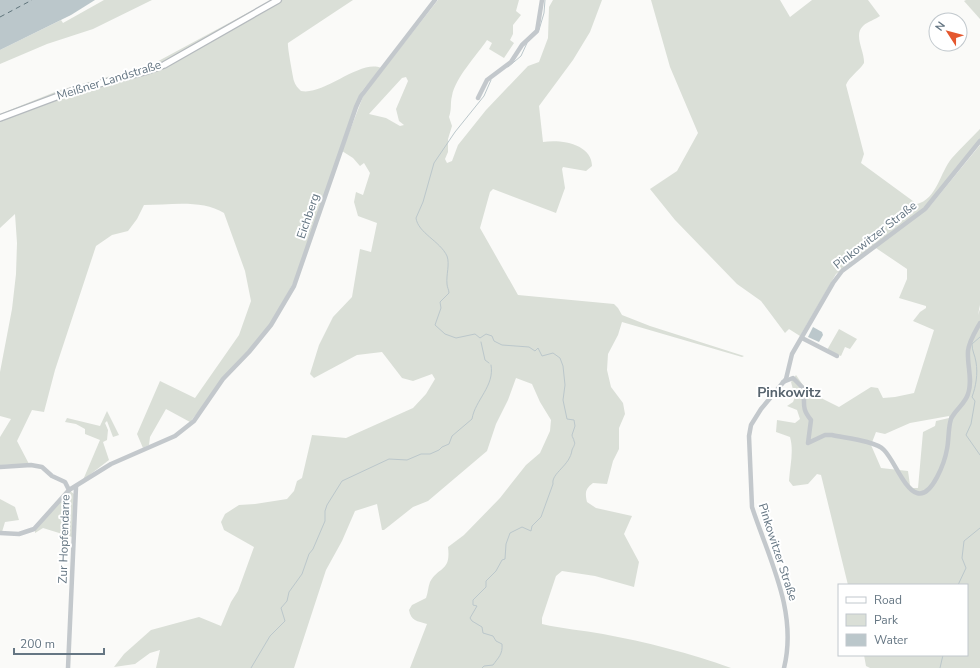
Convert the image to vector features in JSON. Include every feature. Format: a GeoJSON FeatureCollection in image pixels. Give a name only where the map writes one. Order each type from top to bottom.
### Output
{"type":"FeatureCollection","features":[{"type":"Feature","properties":{"kind":"main road","name":"Meißner Landstraße"},"geometry":{"type":"LineString","coordinates":[[0,118],[72,91],[144,72],[164,65],[278,0]]}},
{"type":"Feature","properties":{"kind":"street","name":"Eichberg"},"geometry":{"type":"LineString","coordinates":[[185,430],[206,404],[223,379],[263,336],[284,306],[298,278],[361,96],[435,0]]}},
{"type":"Feature","properties":{"kind":"street"},"geometry":{"type":"LineString","coordinates":[[478,98],[487,80],[510,62],[522,45],[537,31],[542,0]]}},
{"type":"Feature","properties":{"kind":"street","name":"Pinkowitzer Straße"},"geometry":{"type":"LineString","coordinates":[[802,338],[842,271],[925,209],[980,141]]}},
{"type":"Feature","properties":{"kind":"street"},"geometry":{"type":"LineString","coordinates":[[837,356],[802,338],[792,354],[788,368],[790,376],[803,388],[804,412],[810,420],[808,443],[825,435],[832,435],[879,446],[889,455],[910,488],[917,494],[924,494],[928,491],[941,468],[947,450],[950,422],[968,394],[970,371],[968,351],[971,340],[980,324]]}},
{"type":"Feature","properties":{"kind":"street","name":"Pinkowitzer Straße"},"geometry":{"type":"LineString","coordinates":[[784,668],[789,644],[785,601],[752,507],[750,492],[749,436],[755,418],[790,376]]}},
{"type":"Feature","properties":{"kind":"street","name":"Zur Hopfendarre"},"geometry":{"type":"LineString","coordinates":[[68,668],[76,487],[111,464],[175,436],[185,430]]}},
{"type":"Feature","properties":{"kind":"street"},"geometry":{"type":"LineString","coordinates":[[0,467],[25,465],[42,467],[52,476],[65,482],[69,490]]}},
{"type":"Feature","properties":{"kind":"street"},"geometry":{"type":"LineString","coordinates":[[0,533],[19,534],[34,530],[69,490],[76,487]]}},
{"type":"Feature","properties":{"kind":"green space"},"geometry":{"type":"Polygon","coordinates":[[[104,0],[152,0],[93,29],[47,44],[0,64],[0,50],[61,20],[63,23],[104,0]]]}},
{"type":"Feature","properties":{"kind":"green space"},"geometry":{"type":"Polygon","coordinates":[[[281,0],[353,0],[288,43],[294,81],[301,91],[310,91],[331,84],[363,68],[381,68],[362,91],[298,274],[272,322],[190,422],[166,409],[150,437],[149,445],[143,448],[137,434],[160,381],[195,398],[239,335],[251,301],[245,271],[224,213],[196,204],[144,205],[137,219],[128,231],[112,235],[96,246],[55,370],[44,412],[32,410],[17,441],[29,464],[0,465],[0,437],[11,419],[0,416],[0,372],[12,309],[16,274],[17,243],[15,214],[0,228],[0,120],[62,96],[143,74],[281,0]]]}},
{"type":"Feature","properties":{"kind":"green space"},"geometry":{"type":"Polygon","coordinates":[[[438,0],[519,0],[516,11],[521,15],[513,25],[513,34],[510,40],[514,43],[504,58],[489,49],[492,43],[487,40],[457,82],[451,99],[449,117],[452,126],[448,139],[448,152],[445,159],[447,163],[452,161],[458,145],[486,110],[528,66],[539,62],[548,38],[549,7],[553,0],[602,0],[590,32],[573,60],[539,106],[543,142],[566,142],[581,148],[591,159],[592,166],[586,171],[563,167],[565,188],[556,213],[493,189],[490,192],[480,228],[518,295],[614,304],[622,315],[650,326],[744,356],[742,357],[622,322],[618,335],[608,354],[607,370],[611,387],[623,403],[625,414],[619,428],[619,449],[613,461],[607,484],[593,483],[588,487],[586,496],[587,502],[596,508],[632,516],[624,534],[639,562],[634,587],[595,576],[562,571],[556,576],[542,618],[542,624],[652,644],[700,657],[731,668],[410,668],[427,624],[413,618],[409,610],[412,605],[426,598],[430,582],[437,573],[444,568],[448,561],[448,547],[464,535],[500,498],[526,465],[540,453],[550,431],[551,420],[540,402],[532,384],[516,378],[508,400],[496,424],[487,451],[428,501],[413,507],[384,530],[382,530],[377,504],[355,511],[342,541],[326,570],[294,668],[156,668],[160,650],[150,653],[135,664],[114,667],[124,654],[151,630],[199,617],[221,626],[231,602],[238,591],[254,547],[224,530],[221,522],[225,514],[239,505],[287,499],[294,491],[297,481],[302,478],[312,435],[346,438],[413,408],[426,394],[435,379],[432,374],[413,381],[402,378],[382,352],[357,355],[314,378],[310,374],[319,345],[333,317],[352,297],[360,249],[371,252],[377,223],[358,216],[354,202],[356,192],[363,195],[370,173],[364,163],[360,166],[353,158],[342,151],[364,94],[438,0]],[[406,77],[402,78],[369,114],[386,118],[400,126],[404,125],[399,121],[396,109],[408,81],[406,77]]]}},
{"type":"Feature","properties":{"kind":"green space"},"geometry":{"type":"Polygon","coordinates":[[[651,0],[780,0],[790,17],[812,0],[868,0],[880,16],[865,24],[860,30],[859,39],[864,63],[849,79],[846,85],[864,154],[861,163],[917,204],[929,197],[934,191],[952,158],[980,129],[980,140],[926,211],[980,145],[980,305],[978,315],[980,309],[980,668],[870,668],[866,666],[864,656],[968,656],[968,584],[848,584],[821,475],[817,474],[808,484],[793,486],[789,481],[792,453],[790,437],[776,432],[777,420],[795,423],[800,419],[797,410],[787,406],[793,402],[795,397],[791,382],[796,375],[807,391],[839,407],[871,387],[878,388],[883,398],[914,393],[934,330],[913,321],[920,312],[926,308],[926,306],[899,298],[907,279],[907,269],[873,246],[836,274],[800,336],[789,329],[785,333],[761,301],[737,284],[675,220],[650,189],[677,171],[698,133],[670,67],[651,0]],[[949,416],[910,423],[885,434],[876,432],[871,445],[881,468],[908,471],[910,485],[913,488],[918,488],[923,432],[935,426],[936,421],[949,418],[949,416]]]}},
{"type":"Feature","properties":{"kind":"green space"},"geometry":{"type":"Polygon","coordinates":[[[980,0],[980,19],[964,1],[980,0]]]}},
{"type":"Feature","properties":{"kind":"green space"},"geometry":{"type":"Polygon","coordinates":[[[253,10],[179,55],[154,67],[0,116],[0,114],[60,90],[151,65],[253,10]]]}},
{"type":"Feature","properties":{"kind":"green space"},"geometry":{"type":"Polygon","coordinates":[[[839,329],[857,339],[850,349],[845,347],[841,356],[827,350],[839,329]]]}},
{"type":"Feature","properties":{"kind":"green space"},"geometry":{"type":"Polygon","coordinates":[[[107,411],[119,435],[113,437],[107,421],[105,423],[108,430],[107,440],[103,442],[109,460],[83,480],[100,440],[85,434],[85,429],[76,424],[65,422],[67,418],[100,426],[107,411]]]}},
{"type":"Feature","properties":{"kind":"green space"},"geometry":{"type":"Polygon","coordinates":[[[70,491],[74,494],[72,537],[43,528],[35,533],[35,530],[70,491]]]}},
{"type":"Feature","properties":{"kind":"green space"},"geometry":{"type":"Polygon","coordinates":[[[0,499],[15,507],[19,520],[5,522],[2,532],[0,532],[0,499]]]}},
{"type":"Feature","properties":{"kind":"water"},"geometry":{"type":"Polygon","coordinates":[[[0,0],[95,0],[71,15],[0,50],[0,0]]]}},
{"type":"Feature","properties":{"kind":"water"},"geometry":{"type":"Polygon","coordinates":[[[813,327],[822,332],[823,335],[819,342],[808,337],[813,327]]]}},
{"type":"Feature","properties":{"kind":"waterway"},"geometry":{"type":"LineString","coordinates":[[539,30],[544,13],[545,0]]}},
{"type":"Feature","properties":{"kind":"waterway"},"geometry":{"type":"LineString","coordinates":[[508,67],[521,56],[527,43]]}},
{"type":"Feature","properties":{"kind":"waterway"},"geometry":{"type":"LineString","coordinates":[[482,668],[484,666],[493,665],[501,653],[502,644],[496,641],[493,636],[483,633],[482,627],[470,618],[477,606],[473,605],[473,600],[486,587],[486,581],[496,571],[502,560],[505,559],[506,544],[510,533],[522,527],[531,531],[532,526],[541,517],[553,484],[553,480],[568,461],[575,444],[572,435],[575,426],[574,420],[567,419],[563,400],[565,385],[563,366],[560,358],[553,353],[542,356],[538,348],[535,351],[529,347],[502,345],[494,341],[492,336],[486,334],[480,338],[475,334],[456,338],[445,334],[435,325],[441,308],[440,302],[449,293],[447,285],[448,259],[444,251],[421,228],[416,218],[423,202],[434,163],[455,132],[484,96],[491,80]]}},
{"type":"Feature","properties":{"kind":"waterway"},"geometry":{"type":"LineString","coordinates":[[980,337],[972,344],[977,371],[975,389],[972,397],[975,401],[971,424],[966,435],[980,455]]}},
{"type":"Feature","properties":{"kind":"waterway"},"geometry":{"type":"LineString","coordinates":[[481,342],[485,360],[489,363]]}},
{"type":"Feature","properties":{"kind":"waterway"},"geometry":{"type":"LineString","coordinates":[[251,668],[270,636],[285,621],[281,608],[287,601],[289,592],[302,574],[309,554],[313,549],[325,521],[325,511],[327,505],[342,481],[389,459],[407,460],[421,454],[430,454],[449,444],[452,436],[472,419],[474,412],[488,386],[491,365]]}},
{"type":"Feature","properties":{"kind":"waterway"},"geometry":{"type":"LineString","coordinates":[[958,584],[966,568],[962,558],[964,541],[980,528]]}},
{"type":"Feature","properties":{"kind":"waterway"},"geometry":{"type":"LineString","coordinates":[[940,668],[943,656]]}},
{"type":"Feature","properties":{"kind":"ferry route"},"geometry":{"type":"LineString","coordinates":[[0,17],[32,0]]}},
{"type":"Feature","properties":{"kind":"district","name":"Pinkowitz"},"geometry":{"type":"Point","coordinates":[789,392]}}]}
